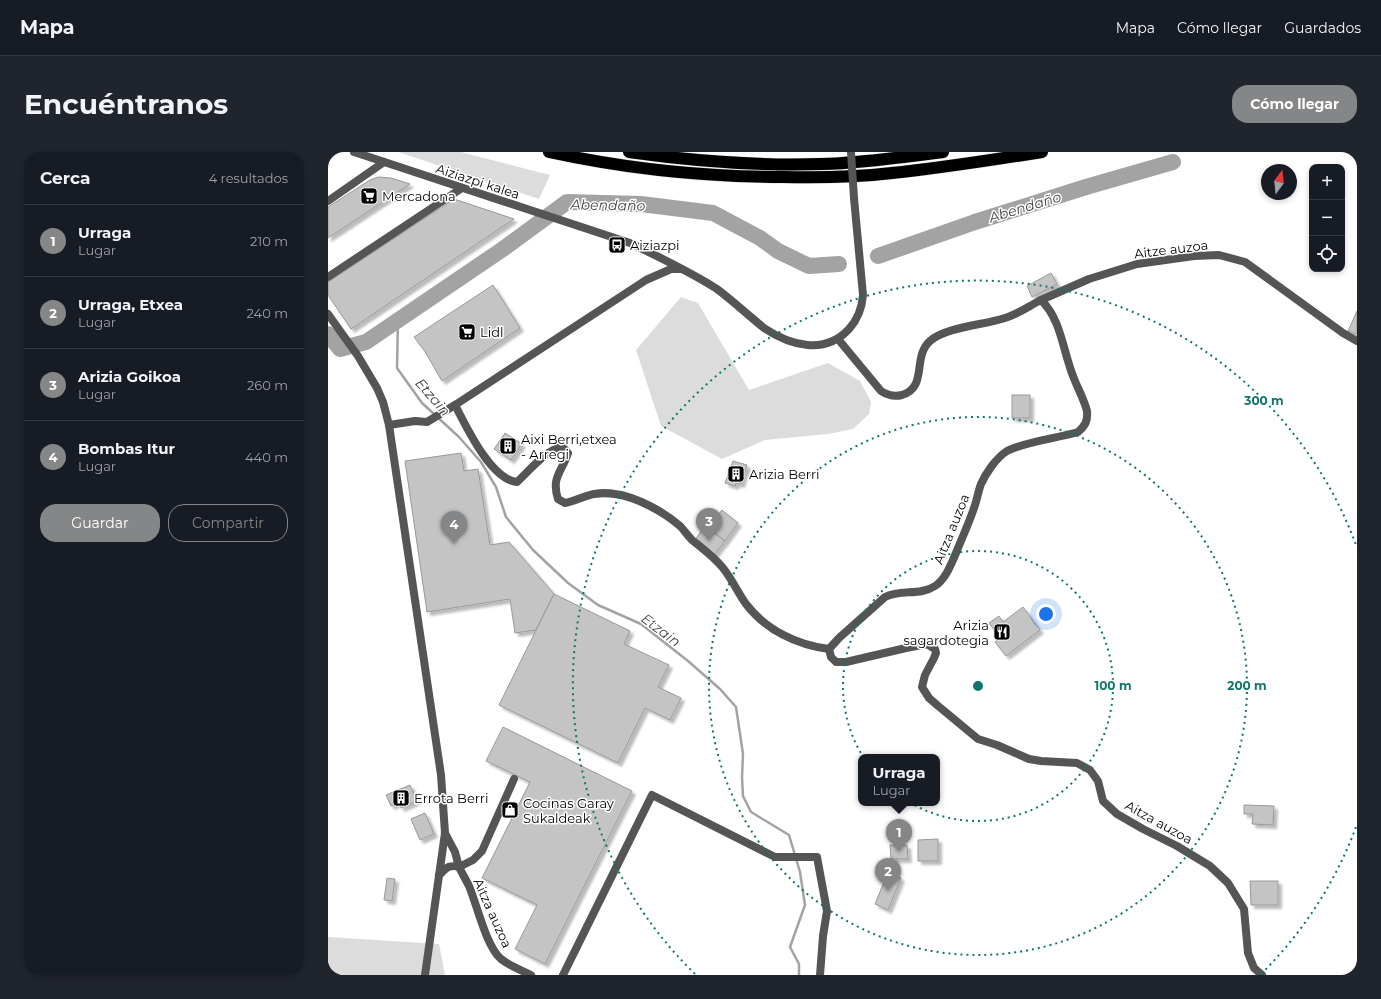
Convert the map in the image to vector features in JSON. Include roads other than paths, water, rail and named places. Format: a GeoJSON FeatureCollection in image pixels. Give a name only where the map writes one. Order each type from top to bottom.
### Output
{"type":"FeatureCollection","features":[{"type":"Feature","properties":{"kind":"highway"},"geometry":{"type":"LineString","coordinates":[[549,152],[658,171],[742,177],[806,178],[892,173],[1042,152]]}},
{"type":"Feature","properties":{"kind":"highway"},"geometry":{"type":"LineString","coordinates":[[629,152],[699,161],[822,164],[858,162],[943,152]]}},
{"type":"Feature","properties":{"kind":"street","name":"Aiziazpi kalea"},"geometry":{"type":"LineString","coordinates":[[354,152],[630,243],[684,270],[718,290],[764,328],[782,338],[808,346],[830,343],[838,339]]}},
{"type":"Feature","properties":{"kind":"street"},"geometry":{"type":"LineString","coordinates":[[851,152],[862,285],[862,302],[860,310],[852,325],[838,339],[881,391],[886,394],[898,396],[908,392],[915,386],[919,376],[921,355],[925,346],[933,339],[948,332],[1006,318],[1041,300]]}},
{"type":"Feature","properties":{"kind":"street"},"geometry":{"type":"LineString","coordinates":[[328,201],[384,162]]}},
{"type":"Feature","properties":{"kind":"street"},"geometry":{"type":"LineString","coordinates":[[328,277],[462,188]]}},
{"type":"Feature","properties":{"kind":"street","name":"Aitze auzoa"},"geometry":{"type":"LineString","coordinates":[[1041,300],[1089,279],[1137,264],[1194,256],[1219,256],[1245,262],[1343,333],[1357,340]]}},
{"type":"Feature","properties":{"kind":"street"},"geometry":{"type":"LineString","coordinates":[[389,424],[415,421],[427,422],[431,420],[646,280],[671,269],[684,270]]}},
{"type":"Feature","properties":{"kind":"street","name":"Aitza auzoa"},"geometry":{"type":"LineString","coordinates":[[1041,300],[1048,307],[1061,336],[1072,374],[1086,411],[1086,422],[1084,427],[1078,432],[1025,445],[1008,451],[999,457],[981,484],[974,508],[952,563],[944,577],[928,590],[893,593],[885,597],[839,638],[829,649],[831,657],[836,662],[846,662],[927,644],[935,649],[934,658],[925,675],[922,686],[929,698],[978,739],[997,745],[1029,759],[1041,762],[1077,763],[1090,770],[1098,781],[1103,802],[1117,814],[1143,829],[1178,846],[1210,866],[1228,883],[1244,909],[1248,953],[1254,968],[1262,975]]}},
{"type":"Feature","properties":{"kind":"street"},"geometry":{"type":"LineString","coordinates":[[328,314],[358,356],[377,388],[383,402],[389,424],[441,775],[445,833],[426,975]]}},
{"type":"Feature","properties":{"kind":"street"},"geometry":{"type":"LineString","coordinates":[[455,405],[482,454],[510,482],[517,482],[547,454],[555,448],[562,446],[568,453],[565,463],[556,477],[555,489],[558,499],[565,503],[576,501],[594,494],[615,494],[629,497],[650,506],[680,526],[690,538],[717,561],[725,570],[746,604],[759,619],[775,631],[793,639],[819,648],[829,649]]}},
{"type":"Feature","properties":{"kind":"street"},"geometry":{"type":"LineString","coordinates":[[445,833],[454,852],[458,867],[473,860],[482,850],[514,779]]}},
{"type":"Feature","properties":{"kind":"street"},"geometry":{"type":"LineString","coordinates":[[563,975],[652,795],[775,857],[817,857],[827,911],[823,936],[820,975]]}},
{"type":"Feature","properties":{"kind":"street","name":"Aitza auzoa"},"geometry":{"type":"LineString","coordinates":[[439,875],[449,867],[458,867],[469,886],[480,917],[494,949],[500,958],[531,975]]}},
{"type":"Feature","properties":{"kind":"waterway","name":"Abendaño"},"geometry":{"type":"LineString","coordinates":[[878,256],[975,222],[1086,187],[1173,162]]}},
{"type":"Feature","properties":{"kind":"waterway","name":"Abendaño"},"geometry":{"type":"LineString","coordinates":[[328,334],[340,349],[366,342],[503,249],[567,202],[641,204],[713,213],[760,238],[778,251],[809,266],[839,264]]}},
{"type":"Feature","properties":{"kind":"waterway","name":"Etzain"},"geometry":{"type":"LineString","coordinates":[[398,320],[397,368],[422,403],[459,437],[481,462],[496,487],[506,517],[533,550],[568,583],[598,605],[641,624],[688,661],[720,689],[736,707],[743,754],[743,796],[751,812],[789,835],[800,872],[805,905],[790,947],[799,964],[799,975]]}},
{"type":"Feature","properties":{"kind":"place","name":"Mercadona"},"geometry":{"type":"Point","coordinates":[369,196]}},
{"type":"Feature","properties":{"kind":"place","name":"Aiziazpi"},"geometry":{"type":"Point","coordinates":[617,245]}},
{"type":"Feature","properties":{"kind":"place","name":"Lidl"},"geometry":{"type":"Point","coordinates":[467,332]}},
{"type":"Feature","properties":{"kind":"place","name":"Aixi Berri,etxea - Arregi"},"geometry":{"type":"Point","coordinates":[508,446]}},
{"type":"Feature","properties":{"kind":"place","name":"Arizia Berri"},"geometry":{"type":"Point","coordinates":[736,474]}},
{"type":"Feature","properties":{"kind":"place","name":"Arizia Goikoa"},"geometry":{"type":"Point","coordinates":[709,541]}},
{"type":"Feature","properties":{"kind":"place","name":"Bombas Itur"},"geometry":{"type":"Point","coordinates":[454,544]}},
{"type":"Feature","properties":{"kind":"place","name":"Arizia sagardotegia"},"geometry":{"type":"Point","coordinates":[1002,632]}},
{"type":"Feature","properties":{"kind":"place","name":"Errota Berri"},"geometry":{"type":"Point","coordinates":[401,798]}},
{"type":"Feature","properties":{"kind":"place","name":"Cocinas Garay Sukaldeak"},"geometry":{"type":"Point","coordinates":[510,810]}},
{"type":"Feature","properties":{"kind":"place","name":"Urraga"},"geometry":{"type":"Point","coordinates":[899,852]}},
{"type":"Feature","properties":{"kind":"place","name":"Urraga, Etxea"},"geometry":{"type":"Point","coordinates":[888,891]}}]}
